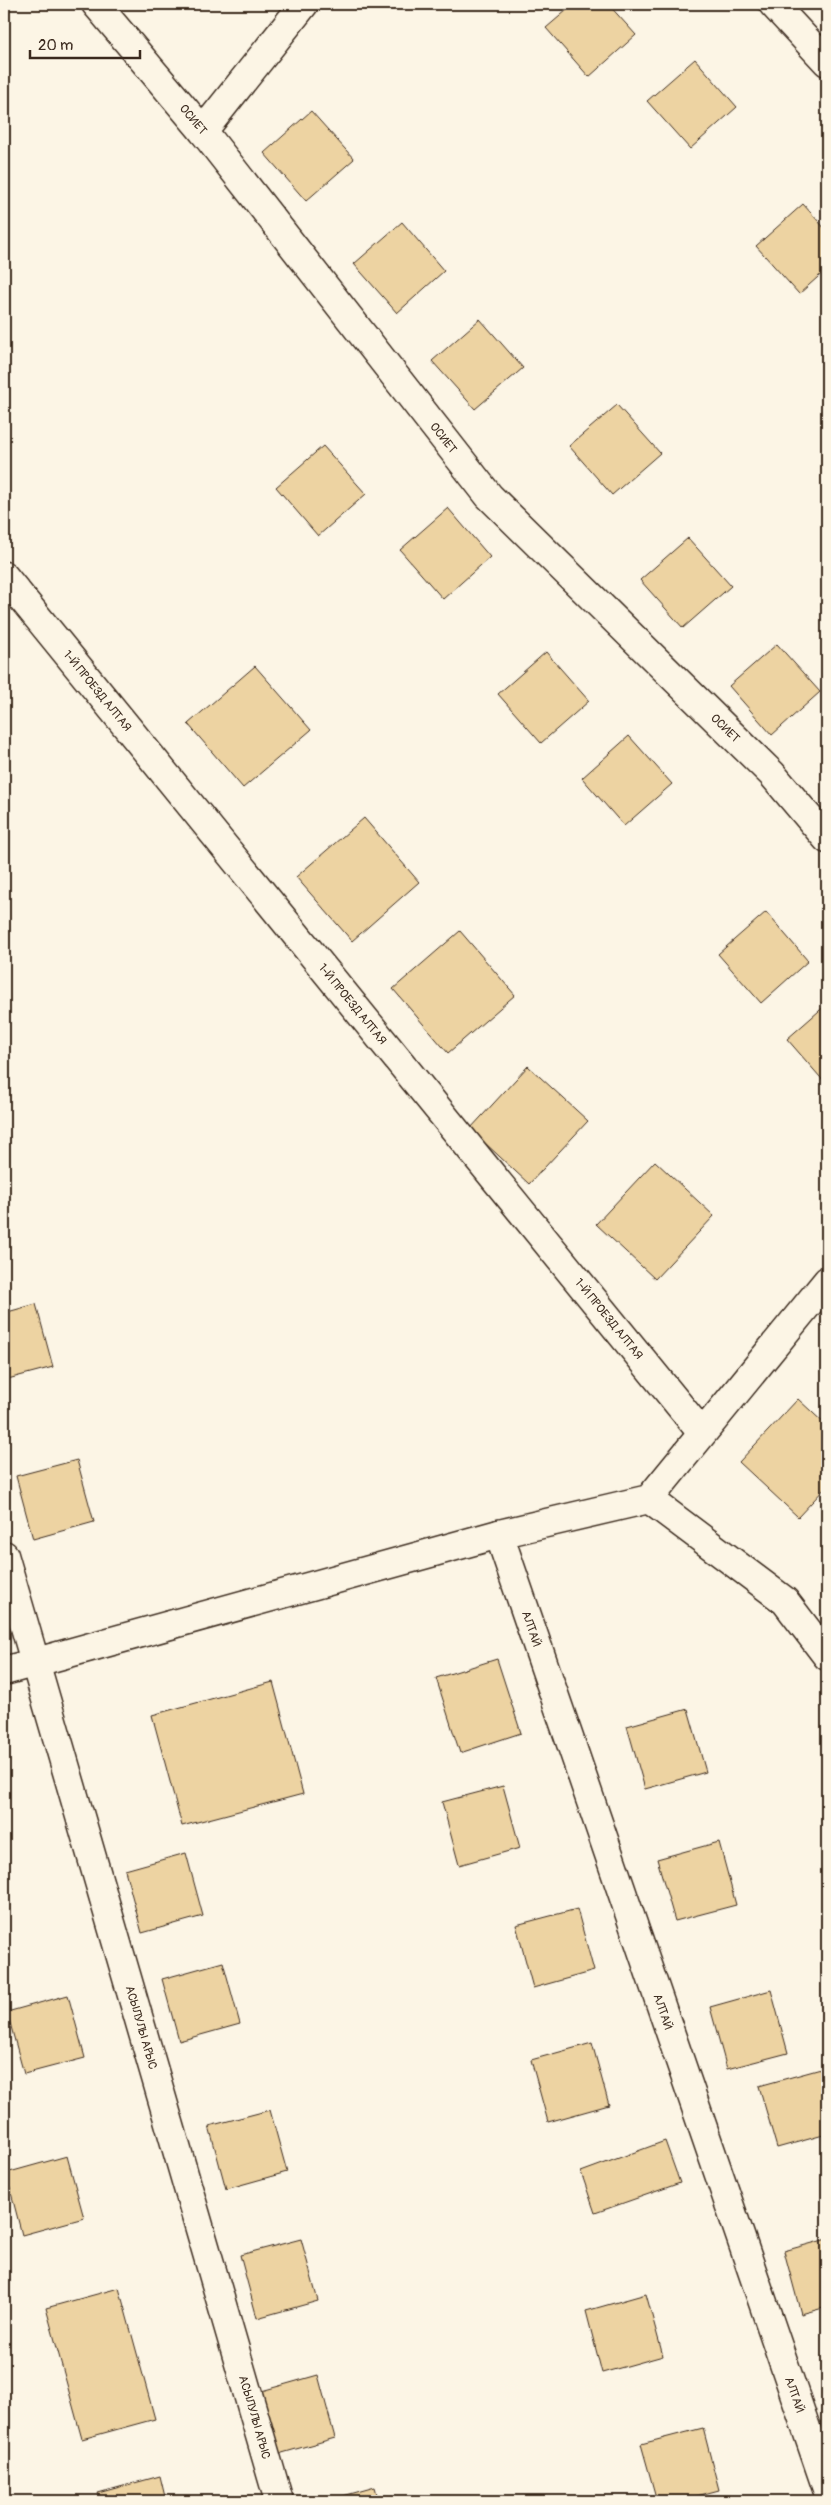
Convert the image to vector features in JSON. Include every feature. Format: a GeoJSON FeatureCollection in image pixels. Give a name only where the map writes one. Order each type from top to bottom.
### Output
{"type":"FeatureCollection","features":[{"type":"Feature","properties":{"kind":"street","name":"ОСИЕТ"},"geometry":{"type":"LineString","coordinates":[[96,4],[203,131],[489,496],[772,774],[827,838]]}},
{"type":"Feature","properties":{"kind":"street"},"geometry":{"type":"LineString","coordinates":[[203,131],[304,4]]}},
{"type":"Feature","properties":{"kind":"street"},"geometry":{"type":"LineString","coordinates":[[773,4],[827,62]]}},
{"type":"Feature","properties":{"kind":"street","name":"1-Й ПРОЕЗД АЛТАЯ"},"geometry":{"type":"LineString","coordinates":[[4,576],[702,1434]]}},
{"type":"Feature","properties":{"kind":"street"},"geometry":{"type":"LineString","coordinates":[[4,1671],[499,1534],[649,1498],[827,1280]]}},
{"type":"Feature","properties":{"kind":"street"},"geometry":{"type":"LineString","coordinates":[[649,1498],[785,1601],[827,1656]]}},
{"type":"Feature","properties":{"kind":"street","name":"АЛТАЙ"},"geometry":{"type":"LineString","coordinates":[[499,1534],[827,2489]]}},
{"type":"Feature","properties":{"kind":"street","name":"АСЫЛУЛЫ АРЫС"},"geometry":{"type":"LineString","coordinates":[[4,1555],[278,2501]]}},
{"type":"Feature","properties":{"kind":"building"},"geometry":{"type":"Polygon","coordinates":[[[574,4],[608,4],[636,35],[589,77],[546,28],[574,4]]]}},
{"type":"Feature","properties":{"kind":"building"},"geometry":{"type":"Polygon","coordinates":[[[695,59],[737,107],[690,149],[647,101],[695,59]]]}},
{"type":"Feature","properties":{"kind":"building"},"geometry":{"type":"Polygon","coordinates":[[[311,111],[354,159],[306,201],[264,153],[311,111]]]}},
{"type":"Feature","properties":{"kind":"building"},"geometry":{"type":"Polygon","coordinates":[[[803,204],[827,231],[827,269],[799,294],[756,246],[803,204]]]}},
{"type":"Feature","properties":{"kind":"building"},"geometry":{"type":"Polygon","coordinates":[[[402,222],[444,271],[397,313],[354,264],[402,222]]]}},
{"type":"Feature","properties":{"kind":"building"},"geometry":{"type":"Polygon","coordinates":[[[480,319],[523,368],[475,409],[432,361],[480,319]]]}},
{"type":"Feature","properties":{"kind":"building"},"geometry":{"type":"Polygon","coordinates":[[[617,405],[660,453],[612,495],[569,446],[617,405]]]}},
{"type":"Feature","properties":{"kind":"building"},"geometry":{"type":"Polygon","coordinates":[[[323,446],[366,494],[318,536],[276,487],[323,446]]]}},
{"type":"Feature","properties":{"kind":"building"},"geometry":{"type":"Polygon","coordinates":[[[448,508],[490,557],[443,599],[400,550],[448,508]]]}},
{"type":"Feature","properties":{"kind":"building"},"geometry":{"type":"Polygon","coordinates":[[[688,538],[731,586],[683,628],[640,580],[688,538]]]}},
{"type":"Feature","properties":{"kind":"building"},"geometry":{"type":"Polygon","coordinates":[[[777,644],[820,692],[772,735],[729,686],[777,644]]]}},
{"type":"Feature","properties":{"kind":"building"},"geometry":{"type":"Polygon","coordinates":[[[546,652],[589,701],[541,743],[498,694],[546,652]]]}},
{"type":"Feature","properties":{"kind":"building"},"geometry":{"type":"Polygon","coordinates":[[[255,666],[311,730],[243,788],[188,724],[255,666]]]}},
{"type":"Feature","properties":{"kind":"building"},"geometry":{"type":"Polygon","coordinates":[[[629,736],[672,784],[624,826],[582,778],[629,736]]]}},
{"type":"Feature","properties":{"kind":"building"},"geometry":{"type":"Polygon","coordinates":[[[364,818],[419,882],[352,941],[296,877],[364,818]]]}},
{"type":"Feature","properties":{"kind":"building"},"geometry":{"type":"Polygon","coordinates":[[[766,912],[808,961],[761,1003],[718,954],[766,912]]]}},
{"type":"Feature","properties":{"kind":"building"},"geometry":{"type":"Polygon","coordinates":[[[460,931],[515,995],[448,1053],[393,989],[460,931]]]}},
{"type":"Feature","properties":{"kind":"building"},"geometry":{"type":"Polygon","coordinates":[[[827,1004],[827,1085],[787,1039],[827,1004]]]}},
{"type":"Feature","properties":{"kind":"building"},"geometry":{"type":"Polygon","coordinates":[[[528,1066],[588,1121],[529,1184],[470,1129],[528,1066]]]}},
{"type":"Feature","properties":{"kind":"building"},"geometry":{"type":"Polygon","coordinates":[[[655,1161],[714,1216],[655,1279],[596,1224],[655,1161]]]}},
{"type":"Feature","properties":{"kind":"building"},"geometry":{"type":"Polygon","coordinates":[[[36,1304],[53,1367],[4,1380],[4,1313],[36,1304]]]}},
{"type":"Feature","properties":{"kind":"building"},"geometry":{"type":"Polygon","coordinates":[[[798,1399],[827,1426],[827,1486],[798,1517],[739,1462],[798,1399]]]}},
{"type":"Feature","properties":{"kind":"building"},"geometry":{"type":"Polygon","coordinates":[[[77,1460],[94,1522],[33,1539],[16,1476],[77,1460]]]}},
{"type":"Feature","properties":{"kind":"building"},"geometry":{"type":"Polygon","coordinates":[[[497,1659],[521,1733],[460,1753],[436,1678],[497,1659]]]}},
{"type":"Feature","properties":{"kind":"building"},"geometry":{"type":"Polygon","coordinates":[[[273,1682],[303,1794],[182,1826],[152,1715],[273,1682]]]}},
{"type":"Feature","properties":{"kind":"building"},"geometry":{"type":"Polygon","coordinates":[[[688,1709],[706,1772],[645,1789],[627,1726],[688,1709]]]}},
{"type":"Feature","properties":{"kind":"building"},"geometry":{"type":"Polygon","coordinates":[[[503,1786],[520,1848],[459,1865],[442,1802],[503,1786]]]}},
{"type":"Feature","properties":{"kind":"building"},"geometry":{"type":"Polygon","coordinates":[[[719,1842],[736,1905],[675,1921],[657,1859],[719,1842]]]}},
{"type":"Feature","properties":{"kind":"building"},"geometry":{"type":"Polygon","coordinates":[[[186,1853],[203,1916],[142,1933],[125,1870],[186,1853]]]}},
{"type":"Feature","properties":{"kind":"building"},"geometry":{"type":"Polygon","coordinates":[[[577,1909],[594,1971],[533,1988],[516,1925],[577,1909]]]}},
{"type":"Feature","properties":{"kind":"building"},"geometry":{"type":"Polygon","coordinates":[[[223,1962],[240,2024],[179,2041],[162,1979],[223,1962]]]}},
{"type":"Feature","properties":{"kind":"building"},"geometry":{"type":"Polygon","coordinates":[[[771,1990],[788,2053],[727,2069],[710,2007],[771,1990]]]}},
{"type":"Feature","properties":{"kind":"building"},"geometry":{"type":"Polygon","coordinates":[[[68,1995],[85,2058],[24,2074],[7,2012],[68,1995]]]}},
{"type":"Feature","properties":{"kind":"building"},"geometry":{"type":"Polygon","coordinates":[[[592,2043],[609,2105],[548,2122],[531,2060],[592,2043]]]}},
{"type":"Feature","properties":{"kind":"building"},"geometry":{"type":"Polygon","coordinates":[[[821,2069],[827,2093],[827,2134],[777,2148],[759,2086],[821,2069]]]}},
{"type":"Feature","properties":{"kind":"building"},"geometry":{"type":"Polygon","coordinates":[[[270,2110],[287,2172],[226,2189],[209,2126],[270,2110]]]}},
{"type":"Feature","properties":{"kind":"building"},"geometry":{"type":"Polygon","coordinates":[[[665,2141],[680,2183],[595,2213],[581,2172],[665,2141]]]}},
{"type":"Feature","properties":{"kind":"building"},"geometry":{"type":"Polygon","coordinates":[[[67,2156],[84,2218],[22,2235],[6,2173],[67,2156]]]}},
{"type":"Feature","properties":{"kind":"building"},"geometry":{"type":"Polygon","coordinates":[[[301,2239],[318,2301],[257,2318],[240,2255],[301,2239]]]}},
{"type":"Feature","properties":{"kind":"building"},"geometry":{"type":"Polygon","coordinates":[[[827,2239],[827,2307],[801,2314],[784,2251],[827,2239]]]}},
{"type":"Feature","properties":{"kind":"building"},"geometry":{"type":"Polygon","coordinates":[[[119,2288],[155,2419],[82,2439],[46,2308],[119,2288]]]}},
{"type":"Feature","properties":{"kind":"building"},"geometry":{"type":"Polygon","coordinates":[[[646,2294],[663,2356],[602,2373],[586,2311],[646,2294]]]}},
{"type":"Feature","properties":{"kind":"building"},"geometry":{"type":"Polygon","coordinates":[[[318,2375],[335,2438],[275,2455],[258,2392],[318,2375]]]}},
{"type":"Feature","properties":{"kind":"building"},"geometry":{"type":"Polygon","coordinates":[[[703,2428],[719,2490],[678,2501],[657,2501],[641,2444],[703,2428]]]}},
{"type":"Feature","properties":{"kind":"building"},"geometry":{"type":"Polygon","coordinates":[[[160,2476],[166,2501],[101,2501],[98,2493],[160,2476]]]}},
{"type":"Feature","properties":{"kind":"building"},"geometry":{"type":"Polygon","coordinates":[[[375,2487],[379,2501],[325,2501],[375,2487]]]}}]}
